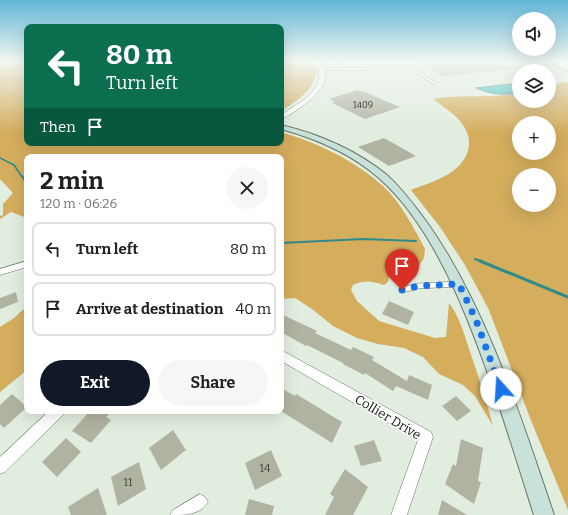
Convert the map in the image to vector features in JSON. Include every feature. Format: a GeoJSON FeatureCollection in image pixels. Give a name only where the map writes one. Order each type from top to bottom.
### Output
{"type":"FeatureCollection","features":[{"type":"Feature","properties":{"kind":"street"},"geometry":{"type":"LineString","coordinates":[[284,115],[317,91],[320,85]]}},
{"type":"Feature","properties":{"kind":"street"},"geometry":{"type":"LineString","coordinates":[[284,128],[312,137],[342,150],[383,176],[404,198],[442,253],[459,284],[484,341],[544,515]]}},
{"type":"Feature","properties":{"kind":"street"},"geometry":{"type":"LineString","coordinates":[[0,272],[24,265]]}},
{"type":"Feature","properties":{"kind":"street","name":"Collier Drive"},"geometry":{"type":"LineString","coordinates":[[284,357],[426,437],[399,515]]}},
{"type":"Feature","properties":{"kind":"street"},"geometry":{"type":"LineString","coordinates":[[0,467],[55,414]]}},
{"type":"Feature","properties":{"kind":"street"},"geometry":{"type":"LineString","coordinates":[[178,515],[200,502]]}},
{"type":"Feature","properties":{"kind":"lane"},"geometry":{"type":"LineString","coordinates":[[402,290],[418,286],[459,284]]}},
{"type":"Feature","properties":{"kind":"shaded area"},"geometry":{"type":"Polygon","coordinates":[[[0,85],[24,85],[24,146],[284,146],[284,133],[308,141],[335,153],[360,168],[390,193],[407,216],[425,249],[424,258],[418,267],[395,264],[391,267],[388,282],[384,285],[365,282],[353,285],[351,290],[357,301],[379,321],[435,338],[446,337],[449,303],[456,313],[463,331],[482,387],[493,426],[475,396],[463,385],[439,374],[423,357],[404,348],[378,344],[357,338],[333,326],[312,309],[295,298],[284,299],[284,154],[24,154],[24,217],[11,212],[0,219],[0,216],[3,215],[3,204],[13,193],[0,179],[0,85]]]}},
{"type":"Feature","properties":{"kind":"shaded area"},"geometry":{"type":"Polygon","coordinates":[[[284,85],[311,85],[304,95],[284,109],[284,85]]]}},
{"type":"Feature","properties":{"kind":"shaded area"},"geometry":{"type":"Polygon","coordinates":[[[556,85],[568,85],[568,510],[530,418],[489,310],[465,265],[440,227],[411,190],[449,174],[464,160],[469,147],[467,133],[459,120],[433,99],[512,94],[512,108],[556,108],[556,85]]]}},
{"type":"Feature","properties":{"kind":"shaded area"},"geometry":{"type":"Polygon","coordinates":[[[24,309],[24,372],[0,392],[0,327],[14,318],[24,309]]]}},
{"type":"Feature","properties":{"kind":"water"},"geometry":{"type":"Polygon","coordinates":[[[512,85],[512,93],[487,92],[476,88],[512,85]]]}},
{"type":"Feature","properties":{"kind":"building"},"geometry":{"type":"Polygon","coordinates":[[[357,90],[400,107],[365,119],[332,103],[335,102],[329,99],[357,90]]]}},
{"type":"Feature","properties":{"kind":"building"},"geometry":{"type":"Polygon","coordinates":[[[384,138],[416,156],[389,166],[358,147],[384,138]]]}},
{"type":"Feature","properties":{"kind":"building"},"geometry":{"type":"Polygon","coordinates":[[[16,292],[18,302],[0,309],[0,298],[16,292]]]}},
{"type":"Feature","properties":{"kind":"building"},"geometry":{"type":"Polygon","coordinates":[[[389,301],[414,312],[408,325],[382,314],[389,301]]]}},
{"type":"Feature","properties":{"kind":"building"},"geometry":{"type":"Polygon","coordinates":[[[284,315],[317,331],[315,333],[351,350],[353,347],[374,357],[372,360],[407,381],[409,375],[432,385],[428,400],[396,386],[393,391],[365,373],[364,375],[307,345],[306,346],[284,334],[284,315]]]}},
{"type":"Feature","properties":{"kind":"building"},"geometry":{"type":"Polygon","coordinates":[[[284,390],[295,396],[296,394],[342,422],[332,443],[284,413],[284,390]]]}},
{"type":"Feature","properties":{"kind":"building"},"geometry":{"type":"Polygon","coordinates":[[[12,394],[24,404],[24,410],[4,428],[0,424],[0,405],[12,394]]]}},
{"type":"Feature","properties":{"kind":"building"},"geometry":{"type":"Polygon","coordinates":[[[456,396],[471,411],[457,421],[442,406],[456,396]]]}},
{"type":"Feature","properties":{"kind":"building"},"geometry":{"type":"Polygon","coordinates":[[[87,414],[110,414],[106,417],[111,420],[91,443],[72,431],[87,414]]]}},
{"type":"Feature","properties":{"kind":"building"},"geometry":{"type":"Polygon","coordinates":[[[173,430],[186,450],[161,470],[149,448],[173,430]]]}},
{"type":"Feature","properties":{"kind":"building"},"geometry":{"type":"Polygon","coordinates":[[[66,438],[81,452],[57,477],[42,462],[66,438]]]}},
{"type":"Feature","properties":{"kind":"building"},"geometry":{"type":"Polygon","coordinates":[[[461,439],[483,448],[478,481],[481,482],[474,504],[445,484],[453,464],[456,466],[461,439]]]}},
{"type":"Feature","properties":{"kind":"building"},"geometry":{"type":"Polygon","coordinates":[[[374,440],[382,461],[361,466],[354,446],[374,440]]]}},
{"type":"Feature","properties":{"kind":"building"},"geometry":{"type":"Polygon","coordinates":[[[271,450],[282,476],[255,490],[245,463],[271,450]]]}},
{"type":"Feature","properties":{"kind":"building"},"geometry":{"type":"Polygon","coordinates":[[[139,462],[146,489],[118,506],[111,477],[139,462]]]}},
{"type":"Feature","properties":{"kind":"building"},"geometry":{"type":"Polygon","coordinates":[[[345,469],[368,487],[353,515],[325,515],[334,497],[330,494],[345,469]]]}},
{"type":"Feature","properties":{"kind":"building"},"geometry":{"type":"Polygon","coordinates":[[[98,488],[107,515],[71,515],[68,507],[98,488]]]}},
{"type":"Feature","properties":{"kind":"building"},"geometry":{"type":"Polygon","coordinates":[[[249,499],[274,506],[272,515],[245,515],[249,499]]]}},
{"type":"Feature","properties":{"kind":"building"},"geometry":{"type":"Polygon","coordinates":[[[442,500],[467,515],[438,515],[442,500]]]}},
{"type":"Feature","properties":{"kind":"waterway"},"geometry":{"type":"LineString","coordinates":[[0,158],[14,165],[22,177]]}},
{"type":"Feature","properties":{"kind":"waterway"},"geometry":{"type":"LineString","coordinates":[[284,243],[363,239],[416,241]]}},
{"type":"Feature","properties":{"kind":"waterway"},"geometry":{"type":"LineString","coordinates":[[475,259],[483,262]]}},
{"type":"Feature","properties":{"kind":"waterway"},"geometry":{"type":"LineString","coordinates":[[480,261],[568,297]]}},
{"type":"Feature","properties":{"kind":"route"},"geometry":{"type":"LineString","coordinates":[[402,290],[418,286],[459,284],[476,320],[501,389]]}}]}
